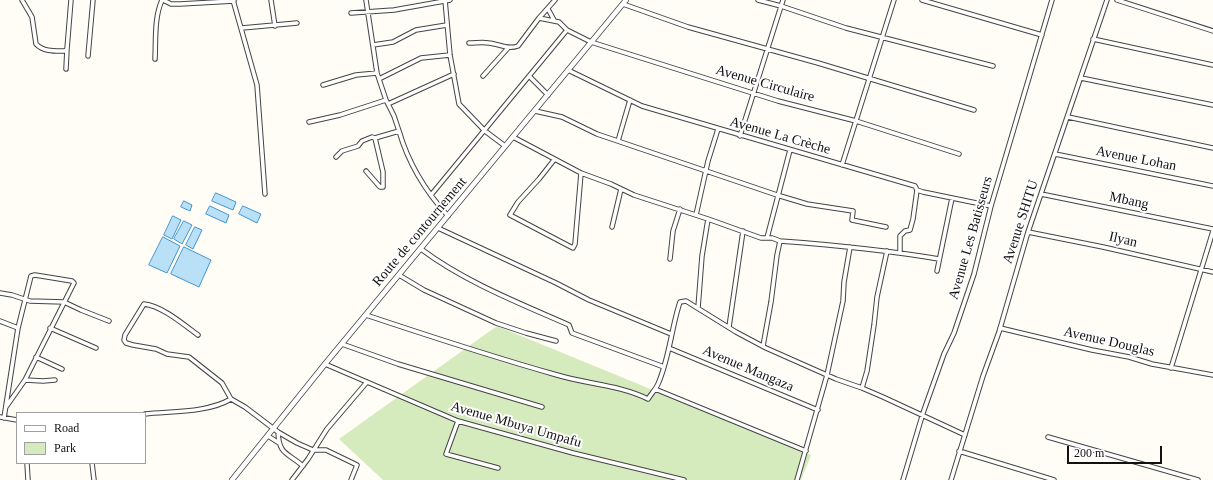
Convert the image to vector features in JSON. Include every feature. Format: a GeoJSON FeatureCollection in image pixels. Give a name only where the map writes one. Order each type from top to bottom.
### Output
{"type":"FeatureCollection","features":[{"type":"Feature","properties":{"kind":"street"},"geometry":{"type":"LineString","coordinates":[[22,0],[32,17],[34,38],[37,45],[50,51],[65,51],[67,49]]}},
{"type":"Feature","properties":{"kind":"street"},"geometry":{"type":"LineString","coordinates":[[66,69],[71,0]]}},
{"type":"Feature","properties":{"kind":"street"},"geometry":{"type":"LineString","coordinates":[[88,56],[93,0]]}},
{"type":"Feature","properties":{"kind":"street"},"geometry":{"type":"LineString","coordinates":[[155,59],[158,17],[162,0],[171,4],[180,2],[234,1],[257,85],[265,194]]}},
{"type":"Feature","properties":{"kind":"street"},"geometry":{"type":"LineString","coordinates":[[271,0],[276,26]]}},
{"type":"Feature","properties":{"kind":"street"},"geometry":{"type":"LineString","coordinates":[[366,0],[377,72],[386,100],[399,131],[404,150],[431,195],[448,216]]}},
{"type":"Feature","properties":{"kind":"street"},"geometry":{"type":"LineString","coordinates":[[351,14],[394,10],[450,0]]}},
{"type":"Feature","properties":{"kind":"street"},"geometry":{"type":"LineString","coordinates":[[469,43],[488,43],[508,48],[518,46],[555,0]]}},
{"type":"Feature","properties":{"kind":"street"},"geometry":{"type":"LineString","coordinates":[[758,0],[781,6],[846,28],[993,66]]}},
{"type":"Feature","properties":{"kind":"street"},"geometry":{"type":"LineString","coordinates":[[740,136],[783,0]]}},
{"type":"Feature","properties":{"kind":"street"},"geometry":{"type":"LineString","coordinates":[[842,165],[894,0]]}},
{"type":"Feature","properties":{"kind":"street"},"geometry":{"type":"LineString","coordinates":[[922,0],[1042,35]]}},
{"type":"Feature","properties":{"kind":"street","name":"Avenue Les Batisseurs"},"geometry":{"type":"LineString","coordinates":[[903,480],[922,415],[974,274],[991,206],[1052,0]]}},
{"type":"Feature","properties":{"kind":"street","name":"Avenue SHITU"},"geometry":{"type":"LineString","coordinates":[[951,480],[1000,328],[1028,232],[1107,0]]}},
{"type":"Feature","properties":{"kind":"street"},"geometry":{"type":"LineString","coordinates":[[1118,0],[1213,31]]}},
{"type":"Feature","properties":{"kind":"street"},"geometry":{"type":"LineString","coordinates":[[445,1],[450,55],[460,106],[485,131],[505,146]]}},
{"type":"Feature","properties":{"kind":"street"},"geometry":{"type":"LineString","coordinates":[[624,2],[688,27],[912,90],[974,110]]}},
{"type":"Feature","properties":{"kind":"street","name":"Route de contournement"},"geometry":{"type":"LineString","coordinates":[[232,480],[268,436],[276,430],[325,364],[624,2]]}},
{"type":"Feature","properties":{"kind":"street"},"geometry":{"type":"LineString","coordinates":[[548,9],[554,20]]}},
{"type":"Feature","properties":{"kind":"street"},"geometry":{"type":"LineString","coordinates":[[539,18],[554,20]]}},
{"type":"Feature","properties":{"kind":"street","name":"Avenue Circulaire"},"geometry":{"type":"LineString","coordinates":[[554,20],[559,22],[567,30],[591,42],[754,92],[778,101],[856,121],[959,154]]}},
{"type":"Feature","properties":{"kind":"street"},"geometry":{"type":"LineString","coordinates":[[242,28],[298,23]]}},
{"type":"Feature","properties":{"kind":"street"},"geometry":{"type":"LineString","coordinates":[[374,45],[393,42],[416,30],[447,25]]}},
{"type":"Feature","properties":{"kind":"street"},"geometry":{"type":"LineString","coordinates":[[431,195],[567,30]]}},
{"type":"Feature","properties":{"kind":"street"},"geometry":{"type":"LineString","coordinates":[[1093,39],[1213,65]]}},
{"type":"Feature","properties":{"kind":"street"},"geometry":{"type":"LineString","coordinates":[[483,76],[508,48]]}},
{"type":"Feature","properties":{"kind":"street"},"geometry":{"type":"LineString","coordinates":[[379,79],[421,58],[450,55]]}},
{"type":"Feature","properties":{"kind":"street","name":"Avenue La Crèche"},"geometry":{"type":"LineString","coordinates":[[568,70],[642,106],[740,136],[915,186],[917,190],[923,192],[991,206]]}},
{"type":"Feature","properties":{"kind":"street"},"geometry":{"type":"LineString","coordinates":[[323,85],[356,75],[377,72]]}},
{"type":"Feature","properties":{"kind":"street"},"geometry":{"type":"LineString","coordinates":[[388,104],[454,74]]}},
{"type":"Feature","properties":{"kind":"street"},"geometry":{"type":"LineString","coordinates":[[530,76],[548,95]]}},
{"type":"Feature","properties":{"kind":"street"},"geometry":{"type":"LineString","coordinates":[[1081,78],[1213,105]]}},
{"type":"Feature","properties":{"kind":"street"},"geometry":{"type":"LineString","coordinates":[[308,122],[340,115],[386,100]]}},
{"type":"Feature","properties":{"kind":"street"},"geometry":{"type":"LineString","coordinates":[[618,141],[630,100]]}},
{"type":"Feature","properties":{"kind":"street"},"geometry":{"type":"LineString","coordinates":[[535,111],[562,117],[597,134],[779,196],[807,204],[853,211],[852,220],[886,227]]}},
{"type":"Feature","properties":{"kind":"street"},"geometry":{"type":"LineString","coordinates":[[1068,117],[1213,148]]}},
{"type":"Feature","properties":{"kind":"street"},"geometry":{"type":"LineString","coordinates":[[696,215],[706,170],[718,129]]}},
{"type":"Feature","properties":{"kind":"street"},"geometry":{"type":"LineString","coordinates":[[336,157],[342,151],[358,146],[362,141],[372,137],[375,138],[399,131]]}},
{"type":"Feature","properties":{"kind":"street"},"geometry":{"type":"LineString","coordinates":[[513,137],[580,173],[650,201],[696,215],[761,238],[887,250],[939,259]]}},
{"type":"Feature","properties":{"kind":"street"},"geometry":{"type":"LineString","coordinates":[[366,171],[380,187],[383,187],[383,172],[375,138]]}},
{"type":"Feature","properties":{"kind":"street"},"geometry":{"type":"LineString","coordinates":[[767,238],[790,150]]}},
{"type":"Feature","properties":{"kind":"street","name":"Avenue Lohan"},"geometry":{"type":"LineString","coordinates":[[1055,154],[1213,186]]}},
{"type":"Feature","properties":{"kind":"street"},"geometry":{"type":"LineString","coordinates":[[554,160],[540,179],[518,202],[510,215],[571,247],[575,244],[580,173]]}},
{"type":"Feature","properties":{"kind":"street"},"geometry":{"type":"LineString","coordinates":[[612,227],[621,189]]}},
{"type":"Feature","properties":{"kind":"street"},"geometry":{"type":"LineString","coordinates":[[900,252],[900,236],[905,231],[910,230],[914,219],[917,190]]}},
{"type":"Feature","properties":{"kind":"street","name":"Mbang"},"geometry":{"type":"LineString","coordinates":[[1041,194],[1213,230]]}},
{"type":"Feature","properties":{"kind":"street"},"geometry":{"type":"LineString","coordinates":[[937,271],[952,198]]}},
{"type":"Feature","properties":{"kind":"street"},"geometry":{"type":"LineString","coordinates":[[670,259],[673,231],[680,210]]}},
{"type":"Feature","properties":{"kind":"street"},"geometry":{"type":"LineString","coordinates":[[698,308],[702,256],[708,219]]}},
{"type":"Feature","properties":{"kind":"street"},"geometry":{"type":"LineString","coordinates":[[438,228],[556,283],[595,303],[671,334]]}},
{"type":"Feature","properties":{"kind":"street"},"geometry":{"type":"LineString","coordinates":[[1171,368],[1213,230]]}},
{"type":"Feature","properties":{"kind":"street"},"geometry":{"type":"LineString","coordinates":[[729,327],[743,231]]}},
{"type":"Feature","properties":{"kind":"street","name":"Ilyan"},"geometry":{"type":"LineString","coordinates":[[1028,232],[1201,268],[1213,272]]}},
{"type":"Feature","properties":{"kind":"street"},"geometry":{"type":"LineString","coordinates":[[763,346],[780,241]]}},
{"type":"Feature","properties":{"kind":"street"},"geometry":{"type":"LineString","coordinates":[[797,480],[827,375],[841,309],[850,247]]}},
{"type":"Feature","properties":{"kind":"street"},"geometry":{"type":"LineString","coordinates":[[421,249],[436,261],[464,277],[569,325],[572,333],[664,367]]}},
{"type":"Feature","properties":{"kind":"street"},"geometry":{"type":"LineString","coordinates":[[862,388],[867,371],[877,297],[887,250]]}},
{"type":"Feature","properties":{"kind":"street"},"geometry":{"type":"LineString","coordinates":[[6,407],[25,380],[74,283],[72,281],[35,275],[30,276],[18,328],[6,407],[2,418],[16,420]]}},
{"type":"Feature","properties":{"kind":"street"},"geometry":{"type":"LineString","coordinates":[[399,275],[424,290],[496,323],[556,341]]}},
{"type":"Feature","properties":{"kind":"street"},"geometry":{"type":"LineString","coordinates":[[0,293],[30,301],[64,302],[109,321]]}},
{"type":"Feature","properties":{"kind":"street"},"geometry":{"type":"LineString","coordinates":[[366,315],[560,376],[616,388],[648,399],[655,389],[664,367],[680,302],[683,300],[763,346],[827,375],[862,388],[965,435]]}},
{"type":"Feature","properties":{"kind":"street"},"geometry":{"type":"LineString","coordinates":[[198,334],[171,316],[144,304],[125,334],[124,340],[126,343],[133,346],[156,349],[173,355],[188,357],[222,383],[230,399],[245,407],[276,430],[313,450],[326,450],[357,465],[351,480]]}},
{"type":"Feature","properties":{"kind":"street"},"geometry":{"type":"LineString","coordinates":[[0,321],[18,328]]}},
{"type":"Feature","properties":{"kind":"street"},"geometry":{"type":"LineString","coordinates":[[50,328],[96,348]]}},
{"type":"Feature","properties":{"kind":"street","name":"Avenue Douglas"},"geometry":{"type":"LineString","coordinates":[[1000,328],[1171,368],[1213,375]]}},
{"type":"Feature","properties":{"kind":"street"},"geometry":{"type":"LineString","coordinates":[[342,344],[398,364],[542,407]]}},
{"type":"Feature","properties":{"kind":"street","name":"Avenue Mangaza"},"geometry":{"type":"LineString","coordinates":[[669,348],[818,410]]}},
{"type":"Feature","properties":{"kind":"street"},"geometry":{"type":"LineString","coordinates":[[36,357],[62,369]]}},
{"type":"Feature","properties":{"kind":"street","name":"Avenue Mbuya Umpafu"},"geometry":{"type":"LineString","coordinates":[[325,364],[458,421],[573,453],[684,480]]}},
{"type":"Feature","properties":{"kind":"street"},"geometry":{"type":"LineString","coordinates":[[25,380],[54,380]]}},
{"type":"Feature","properties":{"kind":"street"},"geometry":{"type":"LineString","coordinates":[[292,480],[303,466],[327,428],[367,382]]}},
{"type":"Feature","properties":{"kind":"street"},"geometry":{"type":"LineString","coordinates":[[655,389],[806,450]]}},
{"type":"Feature","properties":{"kind":"street"},"geometry":{"type":"LineString","coordinates":[[146,414],[208,408],[230,399]]}},
{"type":"Feature","properties":{"kind":"street"},"geometry":{"type":"LineString","coordinates":[[458,421],[446,454],[498,468]]}},
{"type":"Feature","properties":{"kind":"street"},"geometry":{"type":"LineString","coordinates":[[276,430],[282,450],[303,466]]}},
{"type":"Feature","properties":{"kind":"street"},"geometry":{"type":"LineString","coordinates":[[268,436],[279,443]]}},
{"type":"Feature","properties":{"kind":"street"},"geometry":{"type":"LineString","coordinates":[[1048,437],[1198,480]]}},
{"type":"Feature","properties":{"kind":"street"},"geometry":{"type":"LineString","coordinates":[[960,451],[1054,480]]}},
{"type":"Feature","properties":{"kind":"street"},"geometry":{"type":"LineString","coordinates":[[27,464],[28,480]]}},
{"type":"Feature","properties":{"kind":"street"},"geometry":{"type":"LineString","coordinates":[[92,464],[94,480]]}},
{"type":"Feature","properties":{"kind":"green space"},"geometry":{"type":"Polygon","coordinates":[[[497,326],[811,455],[801,480],[383,480],[339,439],[497,326]]]}},
{"type":"Feature","properties":{"kind":"water"},"geometry":{"type":"Polygon","coordinates":[[[216,193],[236,202],[233,210],[212,201],[216,193]]]}},
{"type":"Feature","properties":{"kind":"water"},"geometry":{"type":"Polygon","coordinates":[[[184,201],[192,205],[190,211],[181,207],[184,201]]]}},
{"type":"Feature","properties":{"kind":"water"},"geometry":{"type":"Polygon","coordinates":[[[210,206],[229,215],[226,223],[206,214],[210,206]]]}},
{"type":"Feature","properties":{"kind":"water"},"geometry":{"type":"Polygon","coordinates":[[[243,206],[261,214],[257,223],[239,214],[243,206]]]}},
{"type":"Feature","properties":{"kind":"water"},"geometry":{"type":"Polygon","coordinates":[[[173,216],[181,220],[172,239],[164,235],[173,216]]]}},
{"type":"Feature","properties":{"kind":"water"},"geometry":{"type":"Polygon","coordinates":[[[184,221],[192,225],[182,244],[174,239],[184,221]]]}},
{"type":"Feature","properties":{"kind":"water"},"geometry":{"type":"Polygon","coordinates":[[[195,227],[202,230],[193,249],[186,245],[195,227]]]}},
{"type":"Feature","properties":{"kind":"water"},"geometry":{"type":"Polygon","coordinates":[[[163,237],[180,246],[167,273],[149,265],[163,237]]]}},
{"type":"Feature","properties":{"kind":"water"},"geometry":{"type":"Polygon","coordinates":[[[184,247],[211,260],[199,287],[171,274],[184,247]]]}}]}
